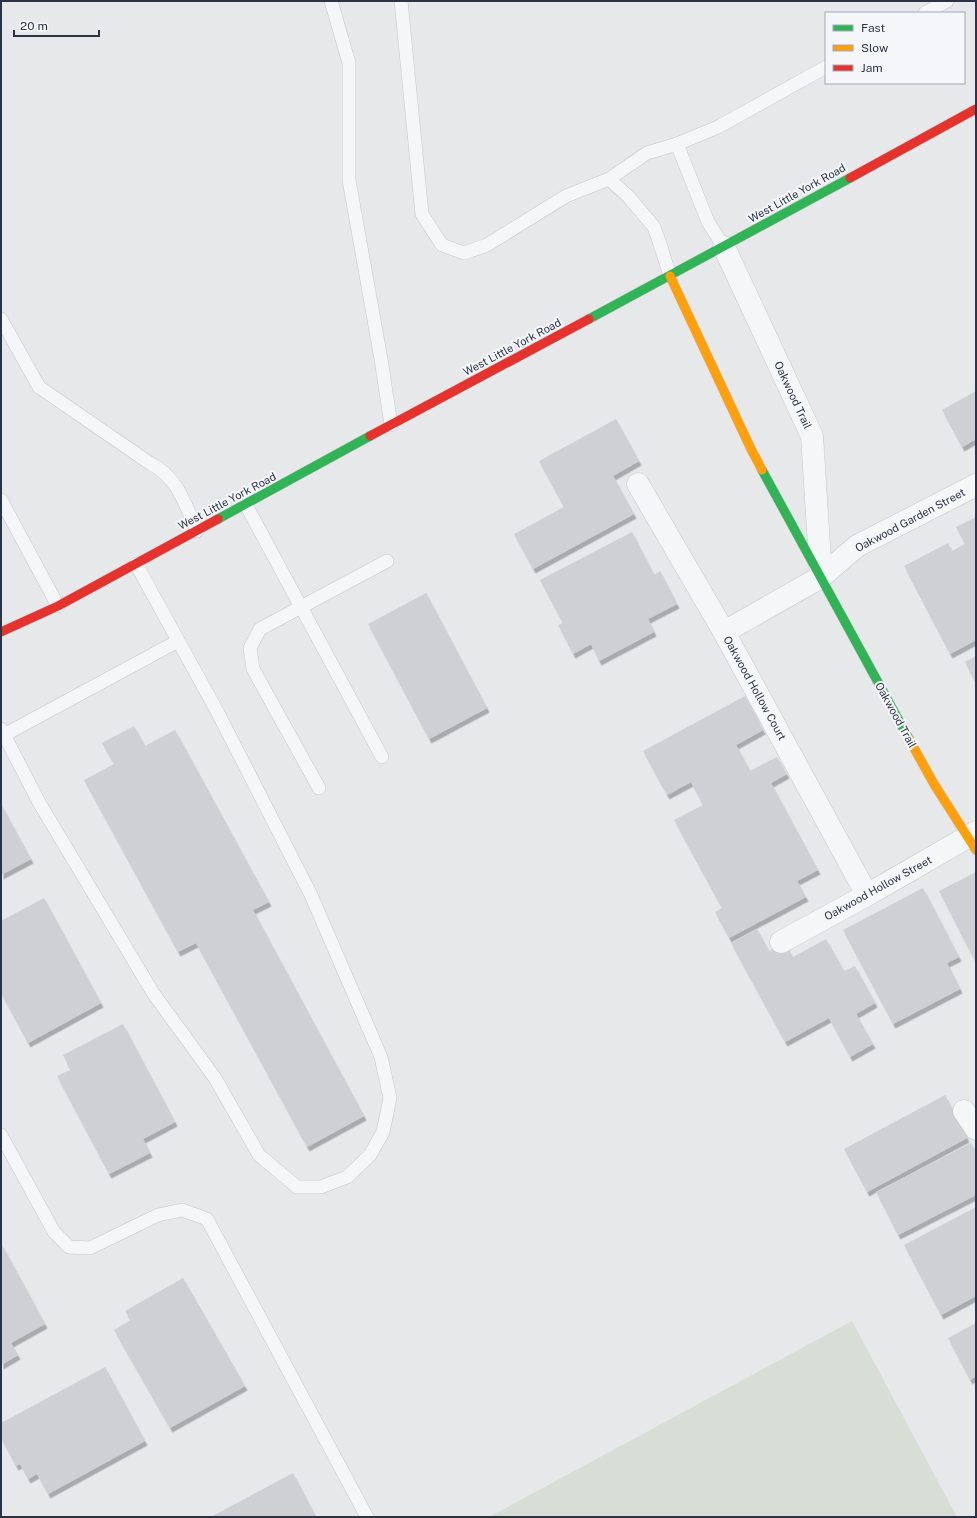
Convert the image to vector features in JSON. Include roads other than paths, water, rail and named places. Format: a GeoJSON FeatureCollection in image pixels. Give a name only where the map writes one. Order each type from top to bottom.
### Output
{"type":"FeatureCollection","features":[{"type":"Feature","properties":{"kind":"main road","name":"West Little York Road"},"geometry":{"type":"LineString","coordinates":[[1,632],[58,606],[391,425],[724,247],[976,109]]}},
{"type":"Feature","properties":{"kind":"main road","name":"Oakwood Trail"},"geometry":{"type":"LineString","coordinates":[[670,276],[751,449],[934,784],[973,840]]}},
{"type":"Feature","properties":{"kind":"main road","name":"West Little York Road"},"geometry":{"type":"LineString","coordinates":[[1,642],[58,606]]}},
{"type":"Feature","properties":{"kind":"street","name":"Oakwood Trail"},"geometry":{"type":"LineString","coordinates":[[724,247],[812,436],[820,577]]}},
{"type":"Feature","properties":{"kind":"street","name":"Oakwood Hollow Court"},"geometry":{"type":"LineString","coordinates":[[638,484],[724,632],[867,895]]}},
{"type":"Feature","properties":{"kind":"street","name":"Oakwood Garden Street"},"geometry":{"type":"LineString","coordinates":[[724,632],[820,577],[857,546],[976,485]]}},
{"type":"Feature","properties":{"kind":"street","name":"Oakwood Hollow Street"},"geometry":{"type":"LineString","coordinates":[[780,942],[973,840]]}},
{"type":"Feature","properties":{"kind":"street"},"geometry":{"type":"LineString","coordinates":[[964,1111],[976,1129]]}},
{"type":"Feature","properties":{"kind":"lane"},"geometry":{"type":"LineString","coordinates":[[331,1],[349,63],[349,180],[381,359],[391,425]]}},
{"type":"Feature","properties":{"kind":"lane"},"geometry":{"type":"LineString","coordinates":[[401,1],[422,214],[442,245],[464,252],[487,244],[566,196],[609,179],[647,153],[677,144],[718,127],[825,68]]}},
{"type":"Feature","properties":{"kind":"lane"},"geometry":{"type":"LineString","coordinates":[[927,12],[947,1]]}},
{"type":"Feature","properties":{"kind":"lane"},"geometry":{"type":"LineString","coordinates":[[677,144],[708,222],[724,247]]}},
{"type":"Feature","properties":{"kind":"lane"},"geometry":{"type":"LineString","coordinates":[[609,179],[628,196],[654,227],[670,276]]}},
{"type":"Feature","properties":{"kind":"lane"},"geometry":{"type":"LineString","coordinates":[[1,319],[39,387],[151,464],[161,468],[175,484],[197,531]]}},
{"type":"Feature","properties":{"kind":"lane"},"geometry":{"type":"LineString","coordinates":[[1,500],[58,606]]}},
{"type":"Feature","properties":{"kind":"lane"},"geometry":{"type":"LineString","coordinates":[[246,505],[382,757]]}},
{"type":"Feature","properties":{"kind":"lane"},"geometry":{"type":"LineString","coordinates":[[319,788],[253,669],[250,648],[260,629],[300,606],[387,561]]}},
{"type":"Feature","properties":{"kind":"lane"},"geometry":{"type":"LineString","coordinates":[[136,564],[218,713],[311,895],[382,1056],[390,1098],[383,1132],[370,1155],[347,1177],[321,1187],[297,1187],[259,1155],[215,1078],[153,993],[40,804],[3,732],[178,641]]}},
{"type":"Feature","properties":{"kind":"lane"},"geometry":{"type":"LineString","coordinates":[[1,1135],[54,1232],[69,1247],[90,1248],[158,1215],[182,1210],[207,1219],[367,1517]]}}]}
